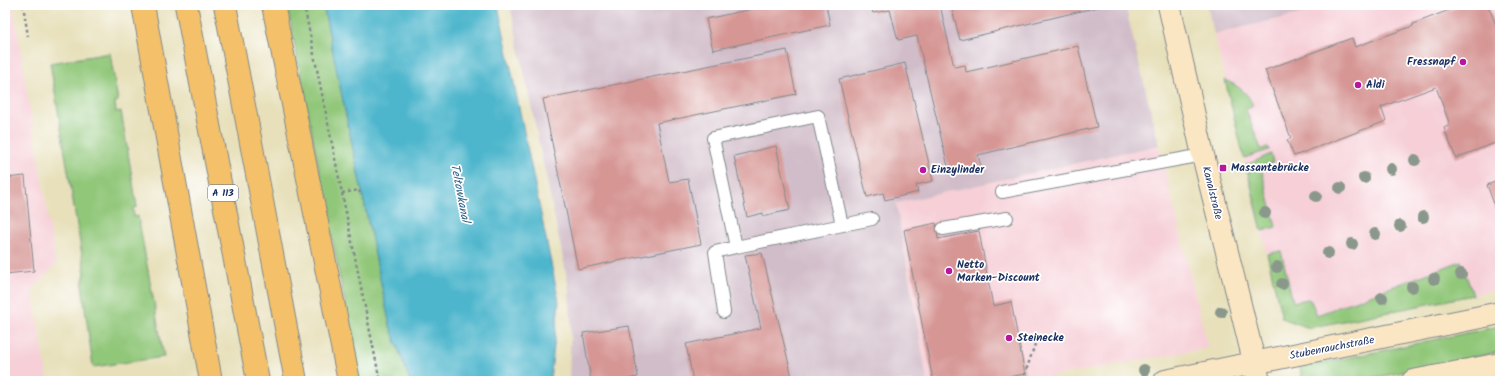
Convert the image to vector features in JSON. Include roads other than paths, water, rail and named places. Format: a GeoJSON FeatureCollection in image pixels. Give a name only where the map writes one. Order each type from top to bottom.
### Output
{"type":"FeatureCollection","features":[{"type":"Feature","properties":{"kind":"highway"},"geometry":{"type":"LineString","coordinates":[[143,5],[211,381]]}},
{"type":"Feature","properties":{"kind":"highway","name":"A 113"},"geometry":{"type":"LineString","coordinates":[[186,5],[258,381]]}},
{"type":"Feature","properties":{"kind":"highway"},"geometry":{"type":"LineString","coordinates":[[225,5],[296,381]]}},
{"type":"Feature","properties":{"kind":"highway"},"geometry":{"type":"LineString","coordinates":[[273,5],[350,381]]}},
{"type":"Feature","properties":{"kind":"main road","name":"Kanalstraße"},"geometry":{"type":"LineString","coordinates":[[1169,5],[1203,155],[1256,372]]}},
{"type":"Feature","properties":{"kind":"main road","name":"Stubenrauchstraße"},"geometry":{"type":"LineString","coordinates":[[1165,381],[1256,372],[1500,313]]}},
{"type":"Feature","properties":{"kind":"main road"},"geometry":{"type":"LineString","coordinates":[[1413,381],[1500,364]]}},
{"type":"Feature","properties":{"kind":"lane"},"geometry":{"type":"LineString","coordinates":[[736,247],[713,138],[818,116],[842,225]]}},
{"type":"Feature","properties":{"kind":"lane"},"geometry":{"type":"LineString","coordinates":[[1002,192],[1203,155]]}},
{"type":"Feature","properties":{"kind":"lane"},"geometry":{"type":"LineString","coordinates":[[943,229],[1007,218]]}},
{"type":"Feature","properties":{"kind":"lane"},"geometry":{"type":"LineString","coordinates":[[724,312],[715,252],[872,219]]}},
{"type":"Feature","properties":{"kind":"water","name":"Teltowkanal"},"geometry":{"type":"Polygon","coordinates":[[[323,5],[498,5],[559,302],[550,381],[410,381],[390,326],[323,5]]]}},
{"type":"Feature","properties":{"kind":"place","name":"Fressnapf"},"geometry":{"type":"Point","coordinates":[1463,62]}},
{"type":"Feature","properties":{"kind":"place","name":"Aldi"},"geometry":{"type":"Point","coordinates":[1358,85]}},
{"type":"Feature","properties":{"kind":"place","name":"Massantebrücke"},"geometry":{"type":"Point","coordinates":[1223,168]}},
{"type":"Feature","properties":{"kind":"place","name":"Einzylinder"},"geometry":{"type":"Point","coordinates":[923,170]}},
{"type":"Feature","properties":{"kind":"place","name":"Netto Marken-Discount"},"geometry":{"type":"Point","coordinates":[949,271]}},
{"type":"Feature","properties":{"kind":"place","name":"Steinecke"},"geometry":{"type":"Point","coordinates":[1009,338]}}]}
